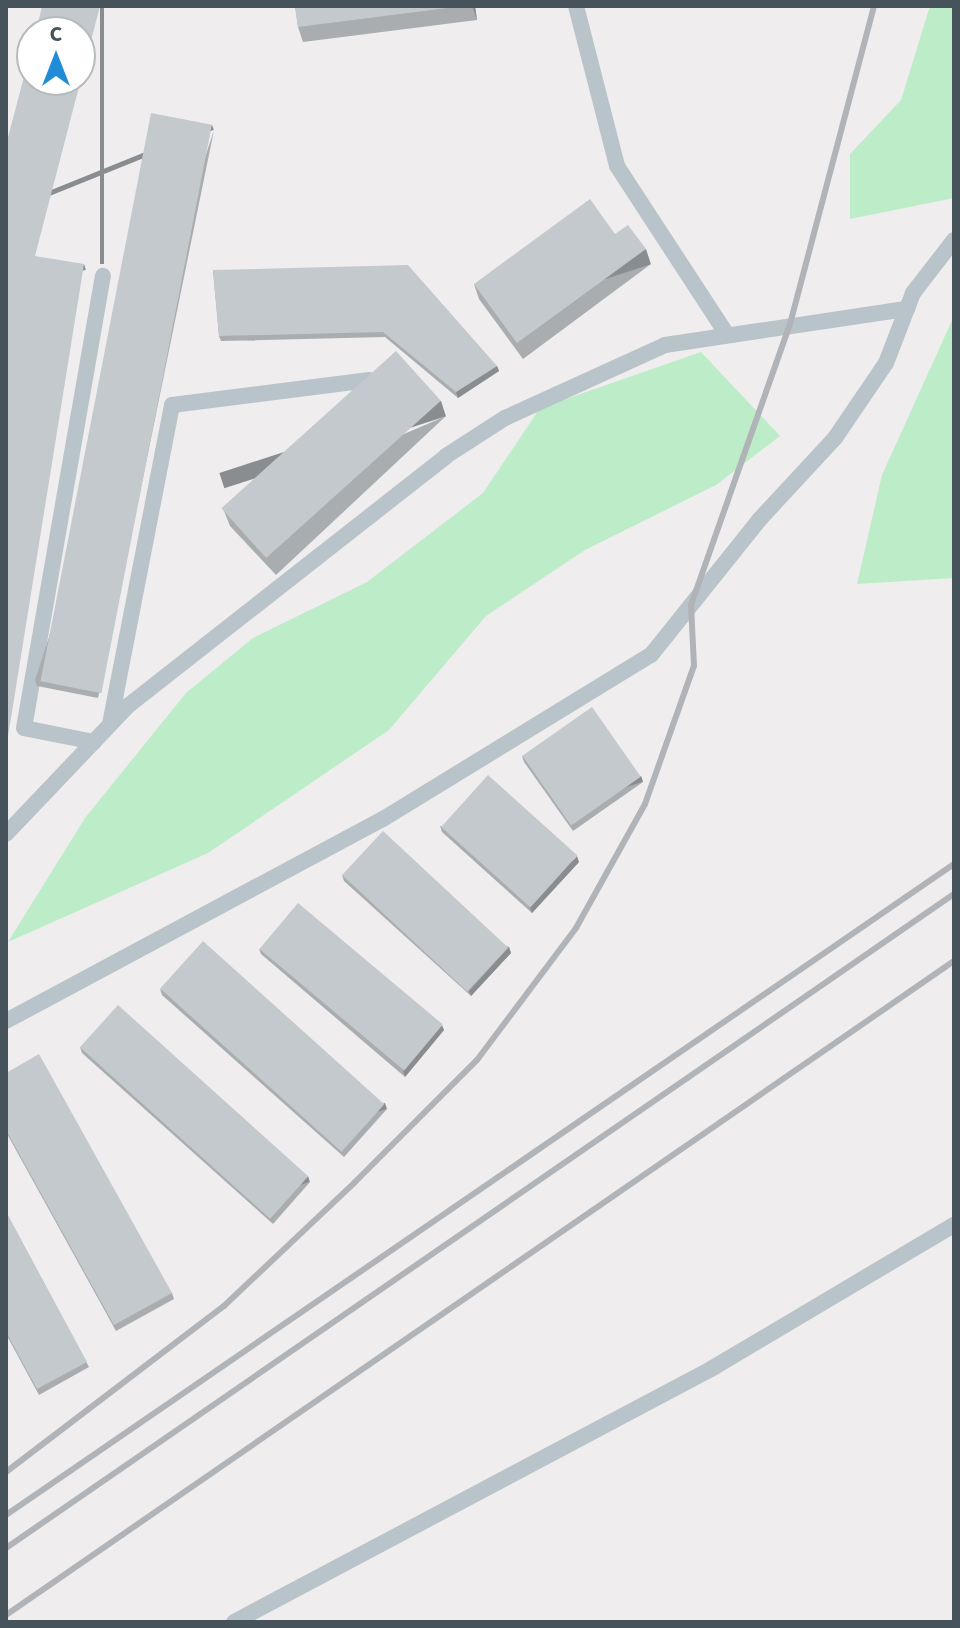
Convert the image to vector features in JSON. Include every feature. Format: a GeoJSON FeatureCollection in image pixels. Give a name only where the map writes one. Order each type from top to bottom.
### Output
{"type":"FeatureCollection","features":[{"type":"Feature","properties":{"kind":"lane"},"geometry":{"type":"LineString","coordinates":[[576,6],[617,166],[727,335]]}},
{"type":"Feature","properties":{"kind":"lane"},"geometry":{"type":"LineString","coordinates":[[6,1021],[383,819],[651,655],[759,520],[835,438],[886,363],[907,309],[954,240]]}},
{"type":"Feature","properties":{"kind":"lane"},"geometry":{"type":"LineString","coordinates":[[94,742],[24,728],[103,276]]}},
{"type":"Feature","properties":{"kind":"lane"},"geometry":{"type":"LineString","coordinates":[[6,834],[129,705],[422,475],[505,418],[665,345],[907,309]]}},
{"type":"Feature","properties":{"kind":"lane"},"geometry":{"type":"LineString","coordinates":[[110,726],[172,405],[369,380],[346,400]]}},
{"type":"Feature","properties":{"kind":"lane"},"geometry":{"type":"LineString","coordinates":[[234,1622],[711,1369],[954,1225]]}},
{"type":"Feature","properties":{"kind":"green space"},"geometry":{"type":"Polygon","coordinates":[[[930,6],[954,6],[954,198],[850,219],[850,154],[901,100],[930,6]]]}},
{"type":"Feature","properties":{"kind":"green space"},"geometry":{"type":"Polygon","coordinates":[[[954,316],[954,578],[857,584],[882,475],[954,316]]]}},
{"type":"Feature","properties":{"kind":"green space"},"geometry":{"type":"Polygon","coordinates":[[[701,352],[780,436],[716,485],[585,550],[486,616],[389,730],[208,853],[8,942],[85,818],[186,693],[253,638],[367,582],[483,493],[540,408],[701,352]]]}},
{"type":"Feature","properties":{"kind":"building"},"geometry":{"type":"Polygon","coordinates":[[[42,6],[100,6],[96,21],[96,16],[40,16],[42,6]]]}},
{"type":"Feature","properties":{"kind":"building"},"geometry":{"type":"Polygon","coordinates":[[[295,6],[463,6],[298,27],[295,6]]]}},
{"type":"Feature","properties":{"kind":"building"},"geometry":{"type":"Polygon","coordinates":[[[19,96],[77,96],[35,256],[84,264],[7,743],[6,145],[19,96]]]}},
{"type":"Feature","properties":{"kind":"building"},"geometry":{"type":"Polygon","coordinates":[[[151,113],[212,125],[101,693],[41,681],[151,113]]]}},
{"type":"Feature","properties":{"kind":"building"},"geometry":{"type":"Polygon","coordinates":[[[590,199],[615,234],[628,225],[646,249],[517,343],[474,284],[590,199]]]}},
{"type":"Feature","properties":{"kind":"building"},"geometry":{"type":"Polygon","coordinates":[[[408,265],[497,366],[456,392],[383,332],[219,336],[213,270],[408,265]]]}},
{"type":"Feature","properties":{"kind":"building"},"geometry":{"type":"Polygon","coordinates":[[[396,351],[441,401],[266,558],[221,508],[396,351]]]}},
{"type":"Feature","properties":{"kind":"building"},"geometry":{"type":"Polygon","coordinates":[[[592,707],[641,777],[571,825],[522,756],[592,707]]]}},
{"type":"Feature","properties":{"kind":"building"},"geometry":{"type":"Polygon","coordinates":[[[488,775],[577,855],[530,907],[441,827],[488,775]]]}},
{"type":"Feature","properties":{"kind":"building"},"geometry":{"type":"Polygon","coordinates":[[[383,831],[508,948],[467,992],[342,875],[383,831]]]}},
{"type":"Feature","properties":{"kind":"building"},"geometry":{"type":"Polygon","coordinates":[[[298,903],[443,1024],[404,1070],[259,949],[298,903]]]}},
{"type":"Feature","properties":{"kind":"building"},"geometry":{"type":"Polygon","coordinates":[[[203,941],[384,1104],[342,1152],[160,989],[203,941]]]}},
{"type":"Feature","properties":{"kind":"building"},"geometry":{"type":"Polygon","coordinates":[[[118,1005],[308,1176],[270,1219],[80,1047],[118,1005]]]}},
{"type":"Feature","properties":{"kind":"building"},"geometry":{"type":"Polygon","coordinates":[[[39,1054],[172,1293],[114,1325],[6,1130],[6,1073],[39,1054]]]}},
{"type":"Feature","properties":{"kind":"building"},"geometry":{"type":"Polygon","coordinates":[[[6,1212],[87,1362],[37,1389],[6,1332],[6,1212]]]}},
{"type":"Feature","properties":{"kind":"railway"},"geometry":{"type":"LineString","coordinates":[[6,1472],[224,1306],[355,1182],[477,1060],[576,928],[645,804],[694,666],[691,605],[790,324],[874,6]]}},
{"type":"Feature","properties":{"kind":"railway"},"geometry":{"type":"LineString","coordinates":[[6,1515],[954,864]]}},
{"type":"Feature","properties":{"kind":"railway"},"geometry":{"type":"LineString","coordinates":[[6,1548],[954,894]]}},
{"type":"Feature","properties":{"kind":"railway"},"geometry":{"type":"LineString","coordinates":[[6,1615],[954,961]]}}]}
